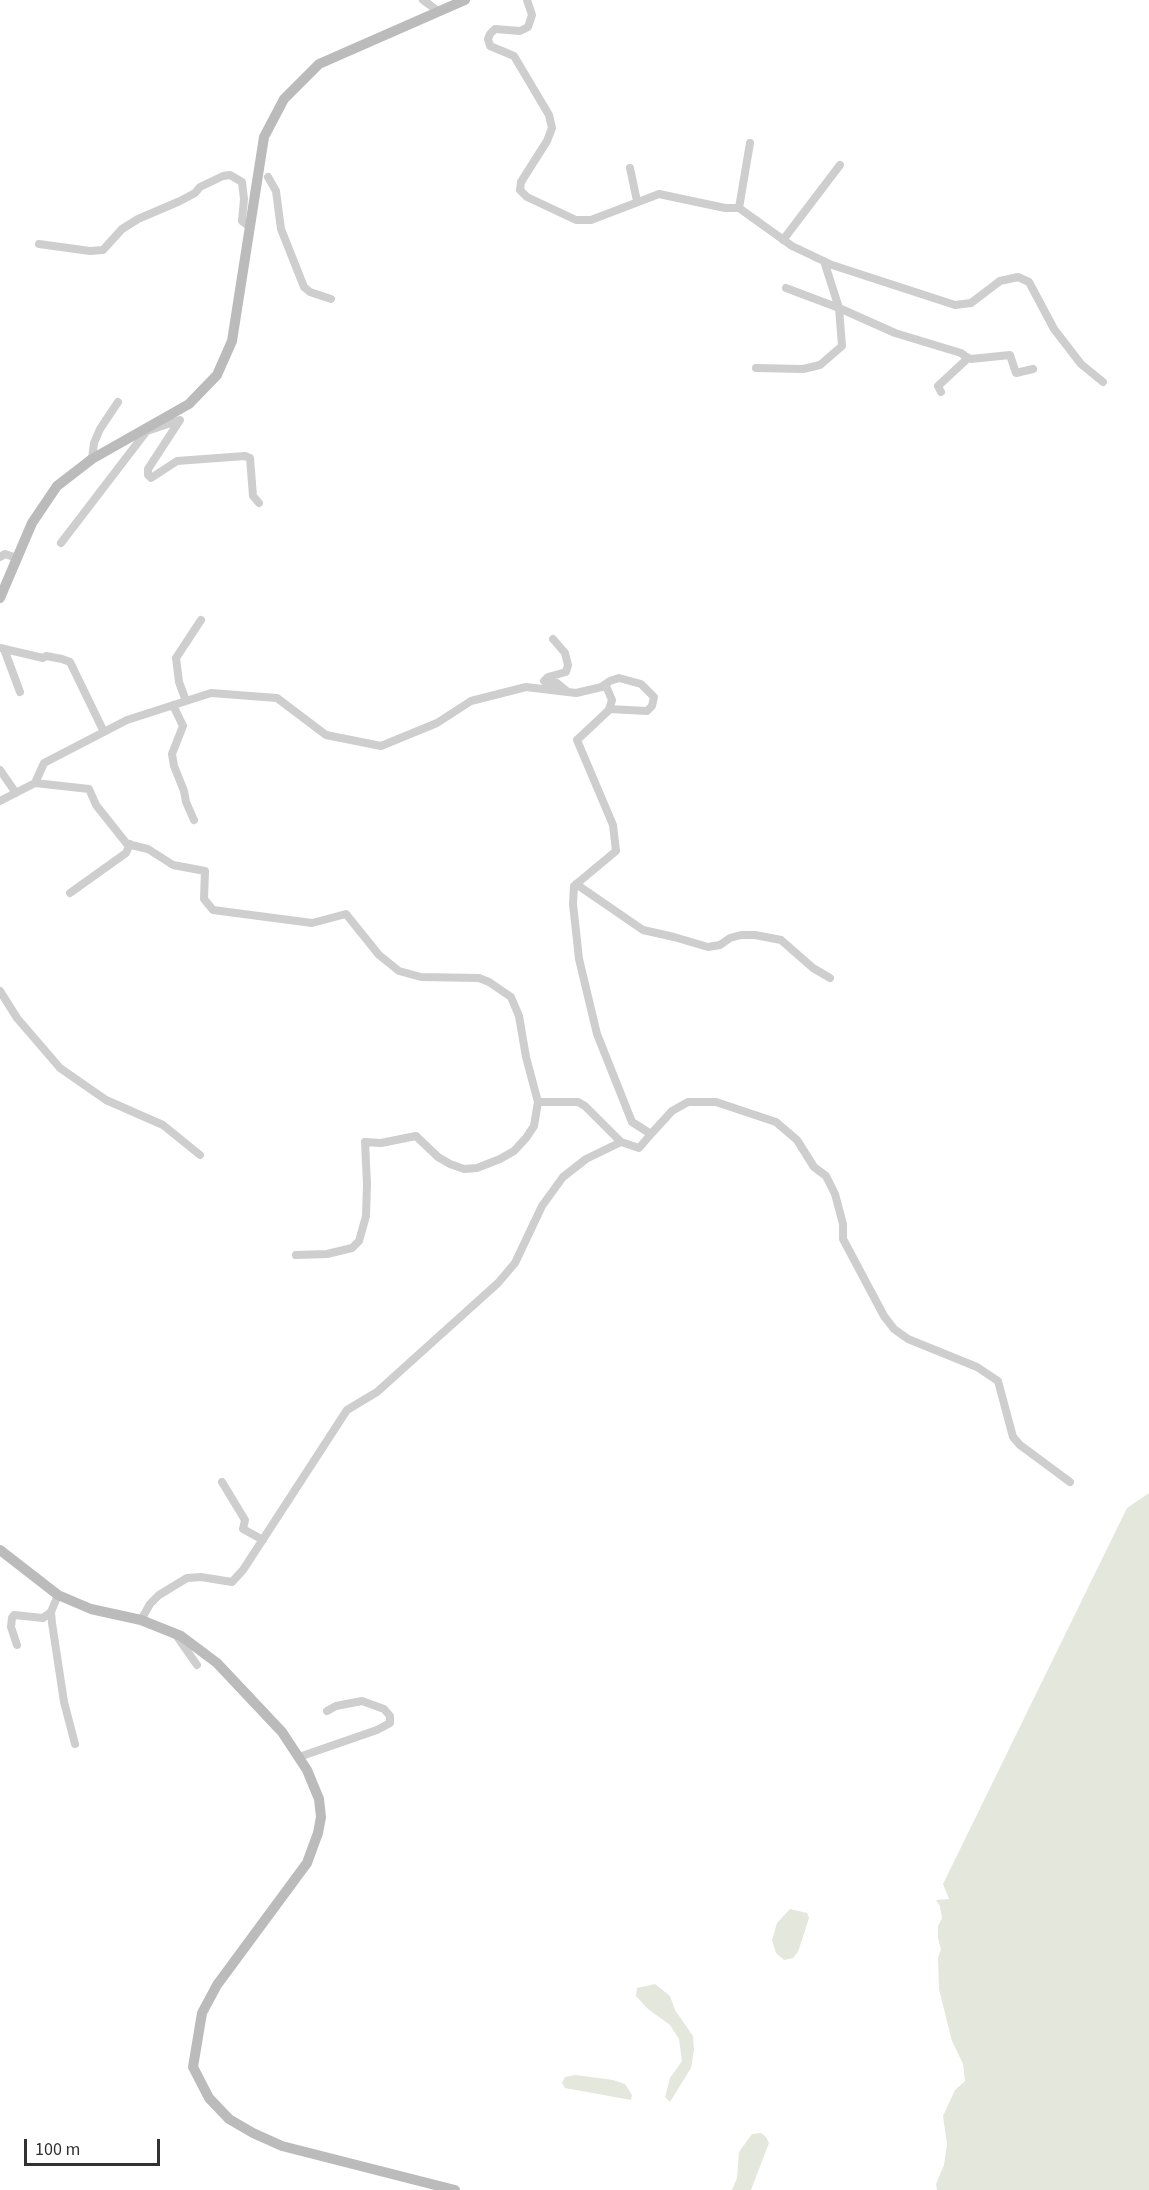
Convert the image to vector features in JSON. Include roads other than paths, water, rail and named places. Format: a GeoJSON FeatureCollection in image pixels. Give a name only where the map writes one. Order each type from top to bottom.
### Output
{"type":"FeatureCollection","features":[{"type":"Feature","properties":{"kind":"main road"},"geometry":{"type":"LineString","coordinates":[[0,598],[32,523],[57,486],[92,459],[189,404],[217,375],[232,340],[264,136],[284,99],[319,64],[465,0]]}},
{"type":"Feature","properties":{"kind":"main road"},"geometry":{"type":"LineString","coordinates":[[0,1551],[58,1595],[91,1609],[141,1620],[176,1634],[217,1662],[274,1723],[307,1770],[319,1798],[321,1817],[307,1863],[217,1985],[202,2013],[193,2067],[209,2098],[229,2119],[282,2146],[455,2190]]}},
{"type":"Feature","properties":{"kind":"street"},"geometry":{"type":"LineString","coordinates":[[424,0],[438,11]]}},
{"type":"Feature","properties":{"kind":"street"},"geometry":{"type":"LineString","coordinates":[[527,0],[532,15],[528,27],[520,31],[495,29],[488,39],[490,46],[514,56],[549,115],[552,128],[547,141],[520,182],[520,190],[527,197],[576,220],[591,220],[659,194],[725,208],[738,208],[783,240],[824,261],[955,305],[971,303],[1000,281],[1018,277],[1029,282],[1054,329],[1081,364],[1103,382]]}},
{"type":"Feature","properties":{"kind":"street"},"geometry":{"type":"LineString","coordinates":[[738,208],[750,143]]}},
{"type":"Feature","properties":{"kind":"street"},"geometry":{"type":"LineString","coordinates":[[783,240],[840,165]]}},
{"type":"Feature","properties":{"kind":"street"},"geometry":{"type":"LineString","coordinates":[[630,168],[637,201]]}},
{"type":"Feature","properties":{"kind":"street"},"geometry":{"type":"LineString","coordinates":[[39,244],[90,251],[103,250],[122,229],[138,219],[180,201],[195,193],[200,187],[222,176],[230,175],[242,182],[244,199],[242,221],[250,227]]}},
{"type":"Feature","properties":{"kind":"street"},"geometry":{"type":"LineString","coordinates":[[268,177],[276,191],[281,229],[304,287],[310,292],[331,299]]}},
{"type":"Feature","properties":{"kind":"street"},"geometry":{"type":"LineString","coordinates":[[756,368],[803,369],[820,365],[842,346],[839,308],[824,261]]}},
{"type":"Feature","properties":{"kind":"street"},"geometry":{"type":"LineString","coordinates":[[786,288],[895,333],[961,353],[971,359],[1010,355],[1016,373],[1033,369]]}},
{"type":"Feature","properties":{"kind":"street"},"geometry":{"type":"LineString","coordinates":[[941,392],[938,386],[947,376],[964,364],[965,356]]}},
{"type":"Feature","properties":{"kind":"street"},"geometry":{"type":"LineString","coordinates":[[92,459],[94,443],[100,429],[118,402]]}},
{"type":"Feature","properties":{"kind":"street"},"geometry":{"type":"LineString","coordinates":[[61,543],[149,428],[180,420],[148,470],[148,475],[151,478],[177,460],[245,456],[250,458],[253,496],[259,503]]}},
{"type":"Feature","properties":{"kind":"street"},"geometry":{"type":"LineString","coordinates":[[0,557],[5,554],[17,558]]}},
{"type":"Feature","properties":{"kind":"street"},"geometry":{"type":"LineString","coordinates":[[186,701],[179,682],[176,658],[201,621]]}},
{"type":"Feature","properties":{"kind":"street"},"geometry":{"type":"LineString","coordinates":[[553,639],[565,653],[568,665],[566,672],[548,677],[544,681],[557,683],[569,692]]}},
{"type":"Feature","properties":{"kind":"street"},"geometry":{"type":"LineString","coordinates":[[2,648],[20,692]]}},
{"type":"Feature","properties":{"kind":"street"},"geometry":{"type":"LineString","coordinates":[[2,648],[70,662],[104,732]]}},
{"type":"Feature","properties":{"kind":"street"},"geometry":{"type":"LineString","coordinates":[[600,687],[619,678],[641,684],[654,697],[647,711],[609,709]]}},
{"type":"Feature","properties":{"kind":"street"},"geometry":{"type":"LineString","coordinates":[[35,783],[44,763],[127,720],[212,693],[277,698],[326,735],[381,746],[437,723],[471,701],[526,687],[576,693],[606,686],[612,700],[609,709],[577,740],[613,825],[616,851],[576,884],[573,904],[579,959],[597,1035],[632,1122],[651,1134]]}},
{"type":"Feature","properties":{"kind":"street"},"geometry":{"type":"LineString","coordinates":[[173,705],[183,726],[172,754],[174,766],[194,820]]}},
{"type":"Feature","properties":{"kind":"street"},"geometry":{"type":"LineString","coordinates":[[0,770],[16,792]]}},
{"type":"Feature","properties":{"kind":"street"},"geometry":{"type":"LineString","coordinates":[[0,801],[35,783],[89,789],[96,805],[127,844],[148,849],[173,865],[206,871],[204,899],[213,910],[312,923],[346,914],[379,955],[399,971],[421,977],[479,978],[511,997],[519,1016],[526,1057],[538,1102],[534,1126],[526,1138],[514,1151],[500,1159],[477,1168],[464,1169],[438,1158],[416,1136],[381,1143],[365,1142],[366,1216],[359,1241],[352,1248],[327,1254],[296,1256]]}},
{"type":"Feature","properties":{"kind":"street"},"geometry":{"type":"LineString","coordinates":[[70,893],[126,853],[130,844]]}},
{"type":"Feature","properties":{"kind":"street"},"geometry":{"type":"LineString","coordinates":[[576,884],[643,930],[708,947],[720,945],[730,938],[741,935],[781,940],[813,968],[830,978]]}},
{"type":"Feature","properties":{"kind":"street"},"geometry":{"type":"LineString","coordinates":[[0,991],[17,1018],[60,1068],[106,1101],[164,1125],[200,1155]]}},
{"type":"Feature","properties":{"kind":"street"},"geometry":{"type":"LineString","coordinates":[[538,1102],[578,1102],[585,1106],[621,1142],[639,1148],[672,1111],[688,1102],[716,1102],[776,1122],[797,1140],[814,1167],[826,1176],[835,1194],[843,1224],[843,1239],[884,1316],[894,1329],[908,1339],[977,1367],[998,1381],[1013,1437],[1020,1445],[1070,1482]]}},
{"type":"Feature","properties":{"kind":"street"},"geometry":{"type":"LineString","coordinates":[[141,1620],[159,1595],[187,1578],[201,1577],[232,1582],[243,1570],[347,1410],[377,1392],[498,1283],[515,1263],[542,1206],[563,1177],[586,1159],[621,1142]]}},
{"type":"Feature","properties":{"kind":"street"},"geometry":{"type":"LineString","coordinates":[[222,1482],[245,1520],[243,1529],[263,1540]]}},
{"type":"Feature","properties":{"kind":"street"},"geometry":{"type":"LineString","coordinates":[[58,1595],[51,1612],[64,1702],[75,1744]]}},
{"type":"Feature","properties":{"kind":"street"},"geometry":{"type":"LineString","coordinates":[[17,1645],[11,1627],[14,1615],[44,1617],[51,1612]]}},
{"type":"Feature","properties":{"kind":"street"},"geometry":{"type":"LineString","coordinates":[[176,1634],[197,1665]]}},
{"type":"Feature","properties":{"kind":"street"},"geometry":{"type":"LineString","coordinates":[[298,1757],[377,1731],[390,1723],[390,1716],[384,1709],[362,1701],[336,1706],[327,1711]]}}]}
